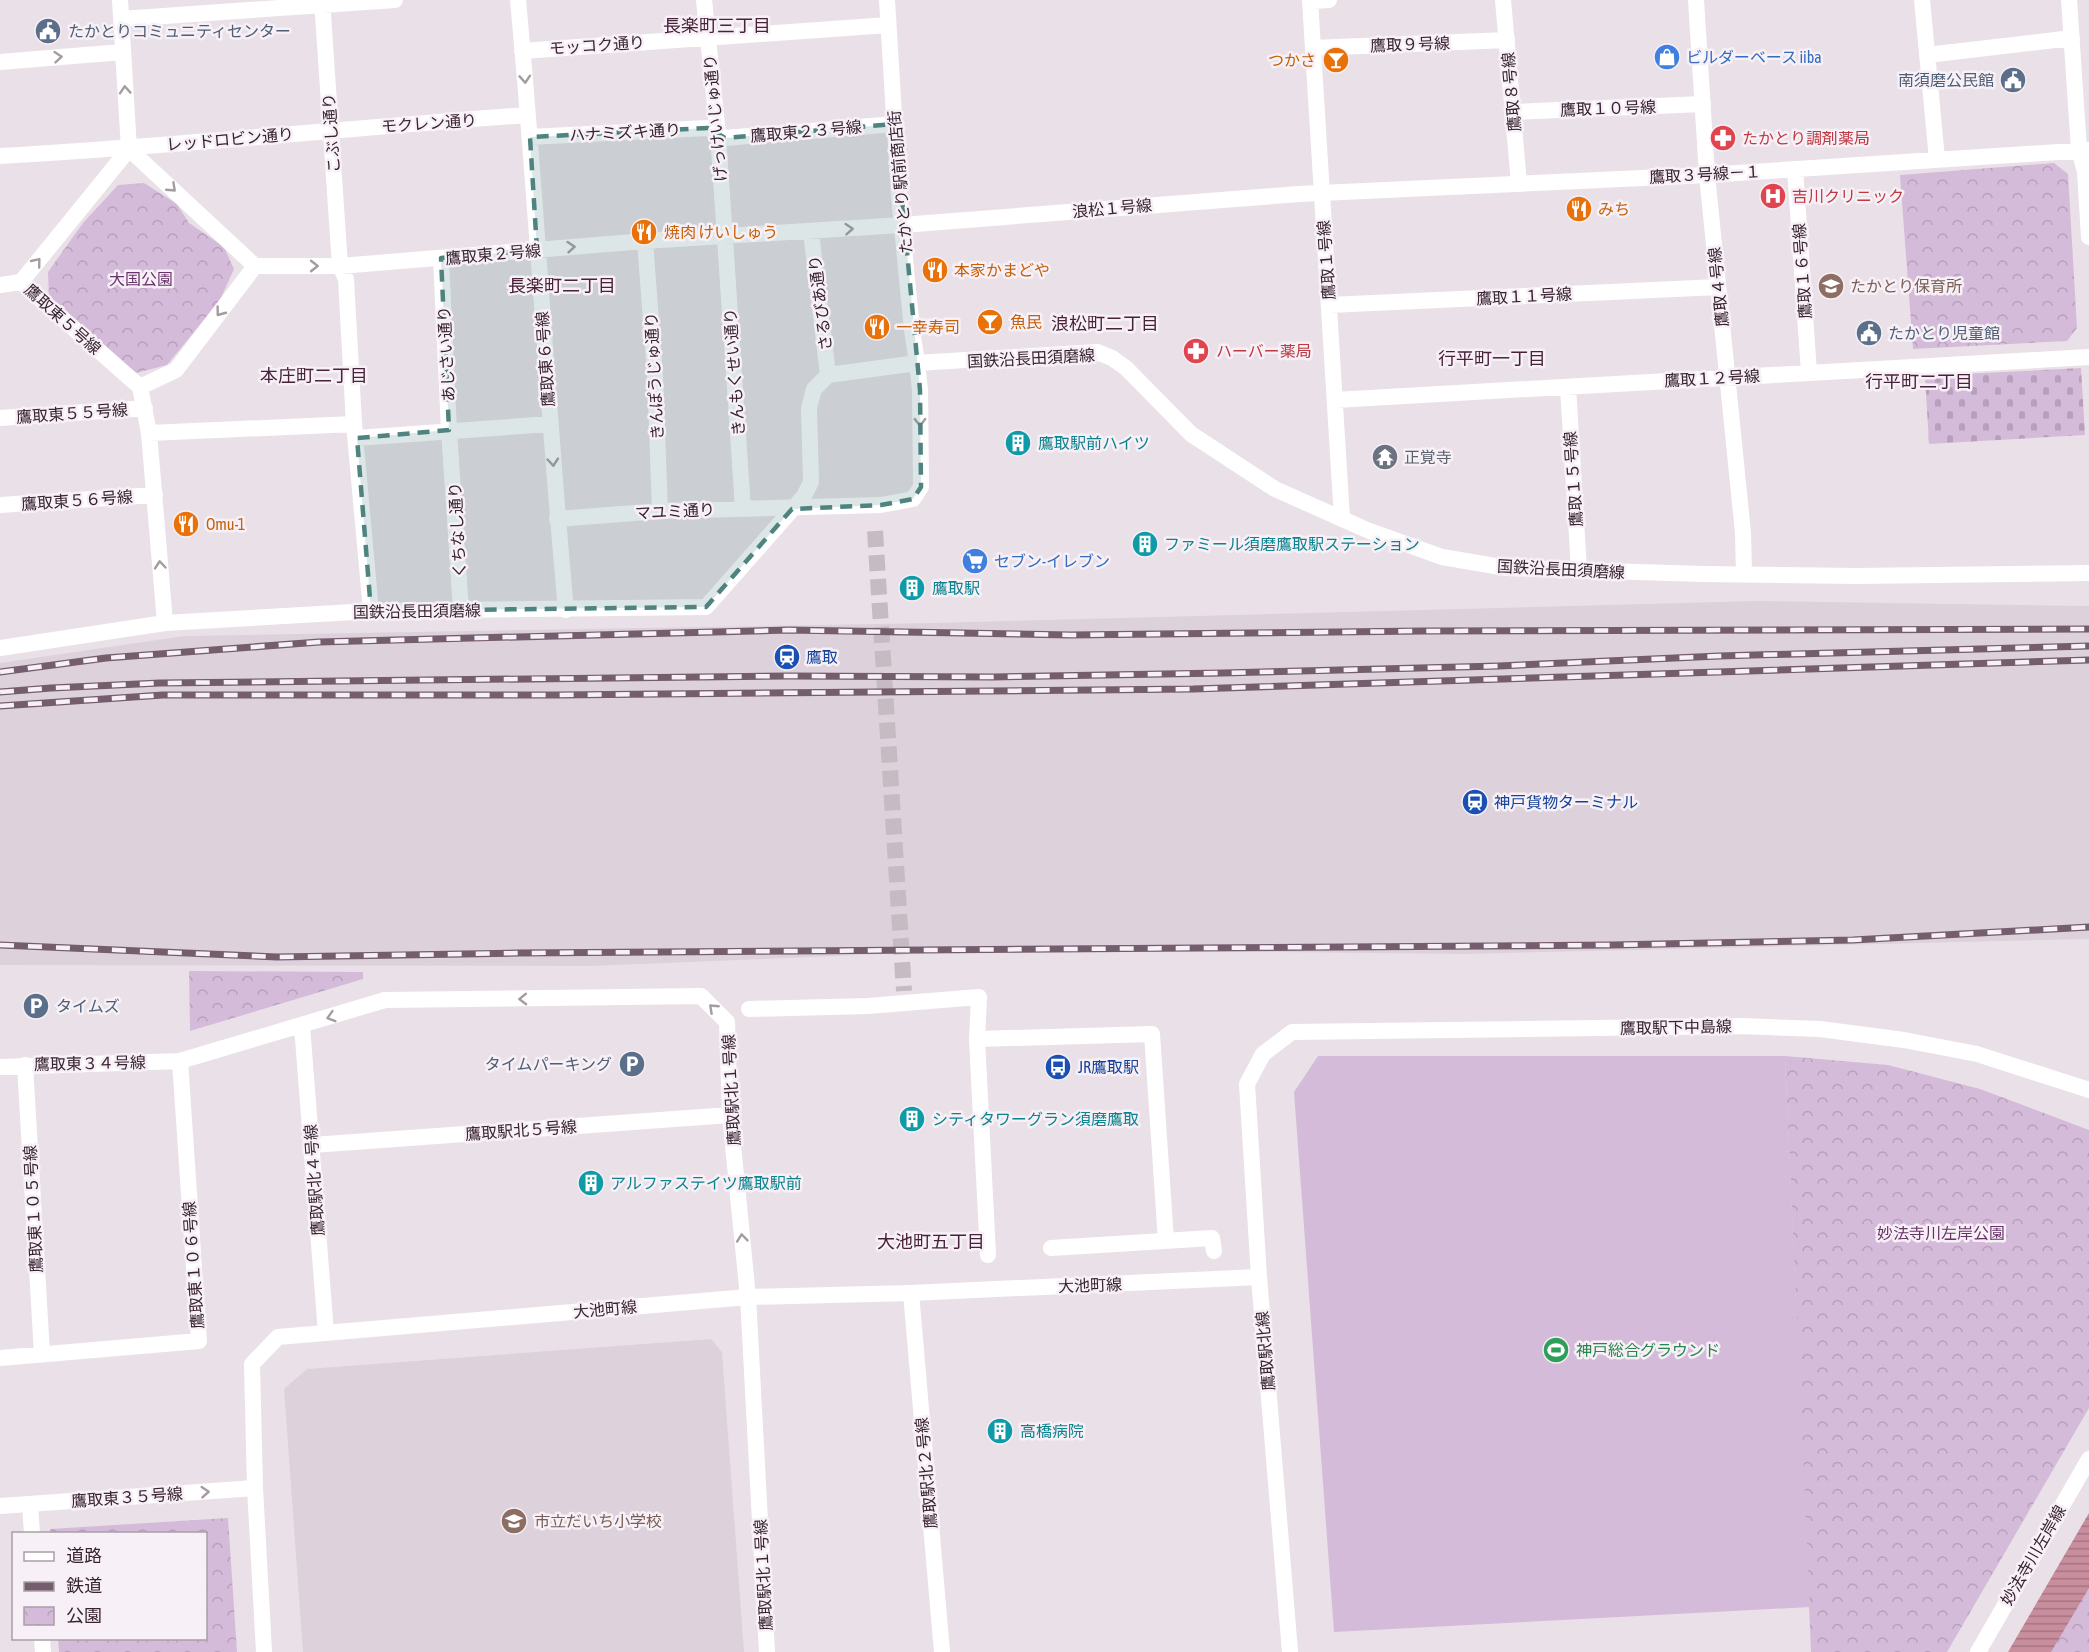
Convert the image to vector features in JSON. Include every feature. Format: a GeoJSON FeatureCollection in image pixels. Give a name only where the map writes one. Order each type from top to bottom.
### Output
{"type":"FeatureCollection","features":[{"type":"Feature","properties":{"kind":"street"},"geometry":{"type":"LineString","coordinates":[[120,0],[129,148],[255,266],[176,370],[140,387],[149,433],[165,623]]}},
{"type":"Feature","properties":{"kind":"street"},"geometry":{"type":"LineString","coordinates":[[121,19],[322,2],[395,0]]}},
{"type":"Feature","properties":{"kind":"street","name":"鷹取東６号線"},"geometry":{"type":"LineString","coordinates":[[518,0],[557,519],[566,610]]}},
{"type":"Feature","properties":{"kind":"street","name":"げっけいじゅ通り"},"geometry":{"type":"LineString","coordinates":[[704,0],[718,134],[725,235]]}},
{"type":"Feature","properties":{"kind":"street","name":"たかとり駅前商店街"},"geometry":{"type":"LineString","coordinates":[[886,0],[902,225],[917,363]]}},
{"type":"Feature","properties":{"kind":"street"},"geometry":{"type":"LineString","coordinates":[[1310,1],[1329,0]]}},
{"type":"Feature","properties":{"kind":"street","name":"鷹取８号線"},"geometry":{"type":"LineString","coordinates":[[1503,0],[1519,184]]}},
{"type":"Feature","properties":{"kind":"street","name":"鷹取４号線"},"geometry":{"type":"LineString","coordinates":[[1696,0],[1707,175],[1743,533],[1744,574]]}},
{"type":"Feature","properties":{"kind":"street"},"geometry":{"type":"LineString","coordinates":[[1922,0],[1937,159]]}},
{"type":"Feature","properties":{"kind":"street"},"geometry":{"type":"LineString","coordinates":[[2069,0],[2084,150],[2089,237]]}},
{"type":"Feature","properties":{"kind":"street","name":"鷹取１号線"},"geometry":{"type":"LineString","coordinates":[[1310,1],[1342,519]]}},
{"type":"Feature","properties":{"kind":"street","name":"こぶし通り"},"geometry":{"type":"LineString","coordinates":[[322,2],[340,266],[346,279],[371,611]]}},
{"type":"Feature","properties":{"kind":"street","name":"モッコク通り"},"geometry":{"type":"LineString","coordinates":[[522,51],[888,25]]}},
{"type":"Feature","properties":{"kind":"street"},"geometry":{"type":"LineString","coordinates":[[1927,55],[2072,38]]}},
{"type":"Feature","properties":{"kind":"street","name":"鷹取９号線"},"geometry":{"type":"LineString","coordinates":[[1313,48],[1507,40]]}},
{"type":"Feature","properties":{"kind":"street"},"geometry":{"type":"LineString","coordinates":[[0,62],[122,52]]}},
{"type":"Feature","properties":{"kind":"street","name":"鷹取１０号線"},"geometry":{"type":"LineString","coordinates":[[1513,112],[1702,104]]}},
{"type":"Feature","properties":{"kind":"street","name":"モクレン通り"},"geometry":{"type":"LineString","coordinates":[[331,130],[527,115]]}},
{"type":"Feature","properties":{"kind":"street","name":"鷹取東２３号線"},"geometry":{"type":"LineString","coordinates":[[718,134],[725,138],[895,124]]}},
{"type":"Feature","properties":{"kind":"street","name":"ハナミズキ通り"},"geometry":{"type":"LineString","coordinates":[[530,137],[708,128],[718,134]]}},
{"type":"Feature","properties":{"kind":"street","name":"レッドロビン通り"},"geometry":{"type":"LineString","coordinates":[[0,156],[129,148],[331,130]]}},
{"type":"Feature","properties":{"kind":"street","name":"鷹取東５号線"},"geometry":{"type":"LineString","coordinates":[[129,148],[21,282],[140,387]]}},
{"type":"Feature","properties":{"kind":"street","name":"鷹取３号線－１"},"geometry":{"type":"LineString","coordinates":[[1322,193],[1707,175],[2084,150]]}},
{"type":"Feature","properties":{"kind":"street","name":"鷹取１６号線"},"geometry":{"type":"LineString","coordinates":[[1795,169],[1809,373]]}},
{"type":"Feature","properties":{"kind":"street","name":"浪松１号線"},"geometry":{"type":"LineString","coordinates":[[902,225],[1322,193]]}},
{"type":"Feature","properties":{"kind":"street","name":"鷹取東２号線"},"geometry":{"type":"LineString","coordinates":[[255,266],[340,266],[725,235],[811,232],[902,225]]}},
{"type":"Feature","properties":{"kind":"street","name":"さるびあ通り"},"geometry":{"type":"LineString","coordinates":[[811,232],[828,375]]}},
{"type":"Feature","properties":{"kind":"street","name":"きんもくせい通り"},"geometry":{"type":"LineString","coordinates":[[725,235],[743,509]]}},
{"type":"Feature","properties":{"kind":"street","name":"きんぽうじゅ通り"},"geometry":{"type":"LineString","coordinates":[[645,241],[655,374],[660,511]]}},
{"type":"Feature","properties":{"kind":"street","name":"あじさい通り"},"geometry":{"type":"LineString","coordinates":[[441,258],[449,430],[452,450]]}},
{"type":"Feature","properties":{"kind":"street"},"geometry":{"type":"LineString","coordinates":[[0,285],[21,282]]}},
{"type":"Feature","properties":{"kind":"street","name":"鷹取１１号線"},"geometry":{"type":"LineString","coordinates":[[1329,305],[1718,287]]}},
{"type":"Feature","properties":{"kind":"street","name":"国鉄沿長田須磨線"},"geometry":{"type":"LineString","coordinates":[[0,648],[165,623],[371,611],[706,607],[804,496],[811,482],[809,408],[814,389],[828,375],[917,363],[1097,352],[1112,358],[1126,368],[1191,434],[1275,489],[1366,530],[1442,557],[1507,568],[1579,570],[1857,576],[2089,573]]}},
{"type":"Feature","properties":{"kind":"street","name":"鷹取１２号線"},"geometry":{"type":"LineString","coordinates":[[1335,400],[2089,357]]}},
{"type":"Feature","properties":{"kind":"street"},"geometry":{"type":"LineString","coordinates":[[792,509],[881,506],[913,499],[921,487],[920,390],[917,363]]}},
{"type":"Feature","properties":{"kind":"street","name":"鷹取１５号線"},"geometry":{"type":"LineString","coordinates":[[1568,387],[1579,570]]}},
{"type":"Feature","properties":{"kind":"street","name":"鷹取東５５号線"},"geometry":{"type":"LineString","coordinates":[[0,418],[144,408]]}},
{"type":"Feature","properties":{"kind":"street"},"geometry":{"type":"LineString","coordinates":[[149,433],[449,430],[550,424]]}},
{"type":"Feature","properties":{"kind":"street","name":"くちなし通り"},"geometry":{"type":"LineString","coordinates":[[452,450],[461,610]]}},
{"type":"Feature","properties":{"kind":"street","name":"鷹取東５６号線"},"geometry":{"type":"LineString","coordinates":[[0,505],[155,495]]}},
{"type":"Feature","properties":{"kind":"street","name":"マユミ通り"},"geometry":{"type":"LineString","coordinates":[[557,519],[660,511],[792,509]]}},
{"type":"Feature","properties":{"kind":"street","name":"鷹取駅北１号線"},"geometry":{"type":"LineString","coordinates":[[180,1061],[385,1000],[701,996],[728,1022],[730,1115],[748,1297],[767,1652]]}},
{"type":"Feature","properties":{"kind":"street"},"geometry":{"type":"LineString","coordinates":[[749,1009],[903,997],[979,997],[977,1039],[989,1254]]}},
{"type":"Feature","properties":{"kind":"street","name":"鷹取駅北４号線"},"geometry":{"type":"LineString","coordinates":[[302,1026],[326,1333]]}},
{"type":"Feature","properties":{"kind":"street","name":"鷹取駅下中島線"},"geometry":{"type":"LineString","coordinates":[[1263,1054],[1292,1032],[1742,1026],[1820,1029],[1904,1040],[1977,1054],[2089,1090]]}},
{"type":"Feature","properties":{"kind":"street"},"geometry":{"type":"LineString","coordinates":[[977,1039],[1152,1034],[1166,1241]]}},
{"type":"Feature","properties":{"kind":"street","name":"鷹取駅北線"},"geometry":{"type":"LineString","coordinates":[[1263,1054],[1247,1084],[1259,1277],[1290,1652]]}},
{"type":"Feature","properties":{"kind":"street","name":"鷹取東３４号線"},"geometry":{"type":"LineString","coordinates":[[0,1067],[180,1061]]}},
{"type":"Feature","properties":{"kind":"street","name":"鷹取東１０６号線"},"geometry":{"type":"LineString","coordinates":[[0,1358],[199,1341],[180,1061]]}},
{"type":"Feature","properties":{"kind":"street","name":"鷹取東１０５号線"},"geometry":{"type":"LineString","coordinates":[[25,1065],[42,1354]]}},
{"type":"Feature","properties":{"kind":"street","name":"鷹取駅北５号線"},"geometry":{"type":"LineString","coordinates":[[312,1145],[730,1115]]}},
{"type":"Feature","properties":{"kind":"street"},"geometry":{"type":"LineString","coordinates":[[1051,1248],[1212,1238],[1214,1251]]}},
{"type":"Feature","properties":{"kind":"street","name":"大池町線"},"geometry":{"type":"LineString","coordinates":[[264,1652],[255,1488],[252,1364],[278,1336],[748,1297],[911,1293],[1259,1277]]}},
{"type":"Feature","properties":{"kind":"street","name":"鷹取駅北２号線"},"geometry":{"type":"LineString","coordinates":[[911,1293],[942,1652]]}},
{"type":"Feature","properties":{"kind":"street","name":"妙法寺川左岸線"},"geometry":{"type":"LineString","coordinates":[[1978,1652],[2089,1459]]}},
{"type":"Feature","properties":{"kind":"street","name":"鷹取東３５号線"},"geometry":{"type":"LineString","coordinates":[[0,1506],[255,1488]]}},
{"type":"Feature","properties":{"kind":"street"},"geometry":{"type":"LineString","coordinates":[[30,1504],[33,1532]]}},
{"type":"Feature","properties":{"kind":"highlighted area"},"geometry":{"type":"Polygon","coordinates":[[[895,124],[920,390],[921,487],[913,499],[881,505],[792,509],[706,607],[371,611],[357,438],[449,430],[441,258],[537,250],[530,137],[708,128],[725,138],[895,124]]]}},
{"type":"Feature","properties":{"kind":"shaded area"},"geometry":{"type":"Polygon","coordinates":[[[1756,601],[2089,606],[2089,939],[1466,954],[1177,951],[907,953],[591,966],[0,965],[0,663],[184,636],[932,623],[1756,601]]]}},
{"type":"Feature","properties":{"kind":"shaded area","name":"市立だいち小学校"},"geometry":{"type":"Polygon","coordinates":[[[711,1339],[722,1352],[744,1652],[303,1652],[284,1389],[307,1369],[711,1339]]]}},
{"type":"Feature","properties":{"kind":"shaded area"},"geometry":{"type":"Polygon","coordinates":[[[2089,1513],[2089,1588],[2051,1652],[2008,1652],[2089,1513]]]}},
{"type":"Feature","properties":{"kind":"green space"},"geometry":{"type":"Polygon","coordinates":[[[2054,163],[2068,174],[2077,328],[2067,341],[1913,349],[1900,175],[2054,163]]]}},
{"type":"Feature","properties":{"kind":"green space","name":"大国公園"},"geometry":{"type":"Polygon","coordinates":[[[144,183],[177,204],[189,223],[224,247],[234,269],[220,300],[167,365],[136,373],[49,298],[48,272],[83,223],[118,185],[144,183]]]}},
{"type":"Feature","properties":{"kind":"green space"},"geometry":{"type":"Polygon","coordinates":[[[2081,368],[2085,435],[1929,444],[1925,376],[2081,368]]]}},
{"type":"Feature","properties":{"kind":"green space"},"geometry":{"type":"Polygon","coordinates":[[[189,971],[363,972],[363,979],[190,1031],[189,971]]]}},
{"type":"Feature","properties":{"kind":"green space","name":"神戸総合グラウンド"},"geometry":{"type":"Polygon","coordinates":[[[1318,1056],[1785,1056],[1810,1607],[1334,1632],[1294,1092],[1318,1056]]]}},
{"type":"Feature","properties":{"kind":"green space","name":"妙法寺川左岸公園"},"geometry":{"type":"Polygon","coordinates":[[[1785,1056],[1888,1065],[1980,1089],[2089,1130],[2089,1408],[1947,1652],[1811,1652],[1785,1056]]]}},
{"type":"Feature","properties":{"kind":"green space"},"geometry":{"type":"Polygon","coordinates":[[[228,1518],[237,1652],[59,1652],[58,1640],[207,1640],[207,1532],[51,1532],[50,1529],[228,1518]]]}},
{"type":"Feature","properties":{"kind":"green space"},"geometry":{"type":"Polygon","coordinates":[[[2089,1580],[2089,1652],[2047,1652],[2089,1580]]]}},
{"type":"Feature","properties":{"kind":"tunnel"},"geometry":{"type":"LineString","coordinates":[[875,531],[904,991]]}},
{"type":"Feature","properties":{"kind":"railway"},"geometry":{"type":"LineString","coordinates":[[0,672],[106,658],[319,642],[789,630],[1070,635],[1423,631],[2089,629]]}},
{"type":"Feature","properties":{"kind":"railway"},"geometry":{"type":"LineString","coordinates":[[0,692],[160,683],[789,676],[993,677],[1223,673],[2089,646]]}},
{"type":"Feature","properties":{"kind":"railway"},"geometry":{"type":"LineString","coordinates":[[0,706],[163,695],[558,695],[1193,689],[2089,660]]}},
{"type":"Feature","properties":{"kind":"railway"},"geometry":{"type":"LineString","coordinates":[[0,945],[277,957],[518,953],[1612,945],[1853,940],[2089,927]]}},
{"type":"Feature","properties":{"kind":"place","name":"たかとりコミュニティセンター"},"geometry":{"type":"Point","coordinates":[48,31]}},
{"type":"Feature","properties":{"kind":"place","name":"ビルダーベース iiba"},"geometry":{"type":"Point","coordinates":[1667,57]}},
{"type":"Feature","properties":{"kind":"place","name":"つかさ"},"geometry":{"type":"Point","coordinates":[1336,60]}},
{"type":"Feature","properties":{"kind":"place","name":"南須磨公民館"},"geometry":{"type":"Point","coordinates":[2013,80]}},
{"type":"Feature","properties":{"kind":"place","name":"たかとり調剤薬局"},"geometry":{"type":"Point","coordinates":[1723,138]}},
{"type":"Feature","properties":{"kind":"place","name":"吉川クリニック"},"geometry":{"type":"Point","coordinates":[1773,196]}},
{"type":"Feature","properties":{"kind":"place","name":"みち"},"geometry":{"type":"Point","coordinates":[1579,209]}},
{"type":"Feature","properties":{"kind":"place","name":"焼肉 けいしゅう"},"geometry":{"type":"Point","coordinates":[644,232]}},
{"type":"Feature","properties":{"kind":"place","name":"本家かまどや"},"geometry":{"type":"Point","coordinates":[935,270]}},
{"type":"Feature","properties":{"kind":"place","name":"たかとり保育所"},"geometry":{"type":"Point","coordinates":[1831,286]}},
{"type":"Feature","properties":{"kind":"place","name":"魚民"},"geometry":{"type":"Point","coordinates":[990,322]}},
{"type":"Feature","properties":{"kind":"place","name":"一幸寿司"},"geometry":{"type":"Point","coordinates":[877,327]}},
{"type":"Feature","properties":{"kind":"place","name":"たかとり児童館"},"geometry":{"type":"Point","coordinates":[1869,333]}},
{"type":"Feature","properties":{"kind":"place","name":"ハーバー薬局"},"geometry":{"type":"Point","coordinates":[1196,351]}},
{"type":"Feature","properties":{"kind":"place","name":"鷹取駅前ハイツ"},"geometry":{"type":"Point","coordinates":[1018,443]}},
{"type":"Feature","properties":{"kind":"place","name":"正覚寺"},"geometry":{"type":"Point","coordinates":[1385,457]}},
{"type":"Feature","properties":{"kind":"place","name":"Omu-1"},"geometry":{"type":"Point","coordinates":[186,524]}},
{"type":"Feature","properties":{"kind":"place","name":"ファミール須磨鷹取駅ステーション"},"geometry":{"type":"Point","coordinates":[1145,544]}},
{"type":"Feature","properties":{"kind":"place","name":"セブン-イレブン"},"geometry":{"type":"Point","coordinates":[975,561]}},
{"type":"Feature","properties":{"kind":"place","name":"鷹取駅"},"geometry":{"type":"Point","coordinates":[912,588]}},
{"type":"Feature","properties":{"kind":"place","name":"鷹取"},"geometry":{"type":"Point","coordinates":[787,657]}},
{"type":"Feature","properties":{"kind":"place","name":"神戸貨物ターミナル"},"geometry":{"type":"Point","coordinates":[1475,802]}},
{"type":"Feature","properties":{"kind":"place","name":"タイムズ"},"geometry":{"type":"Point","coordinates":[36,1006]}},
{"type":"Feature","properties":{"kind":"place","name":"タイムパーキング"},"geometry":{"type":"Point","coordinates":[632,1064]}},
{"type":"Feature","properties":{"kind":"place","name":"JR鷹取駅"},"geometry":{"type":"Point","coordinates":[1058,1067]}},
{"type":"Feature","properties":{"kind":"place","name":"シティタワーグラン須磨鷹取"},"geometry":{"type":"Point","coordinates":[912,1119]}},
{"type":"Feature","properties":{"kind":"place","name":"アルファステイツ鷹取駅前"},"geometry":{"type":"Point","coordinates":[591,1183]}},
{"type":"Feature","properties":{"kind":"place","name":"神戸総合グラウンド"},"geometry":{"type":"Point","coordinates":[1556,1350]}},
{"type":"Feature","properties":{"kind":"place","name":"高橋病院"},"geometry":{"type":"Point","coordinates":[1000,1431]}},
{"type":"Feature","properties":{"kind":"place","name":"市立だいち小学校"},"geometry":{"type":"Point","coordinates":[514,1521]}},
{"type":"Feature","properties":{"kind":"district","name":"長楽町三丁目"},"geometry":{"type":"Point","coordinates":[717,25]}},
{"type":"Feature","properties":{"kind":"district","name":"長楽町二丁目"},"geometry":{"type":"Point","coordinates":[562,285]}},
{"type":"Feature","properties":{"kind":"district","name":"浪松町二丁目"},"geometry":{"type":"Point","coordinates":[1105,323]}},
{"type":"Feature","properties":{"kind":"district","name":"行平町一丁目"},"geometry":{"type":"Point","coordinates":[1492,358]}},
{"type":"Feature","properties":{"kind":"district","name":"本庄町二丁目"},"geometry":{"type":"Point","coordinates":[314,375]}},
{"type":"Feature","properties":{"kind":"district","name":"行平町二丁目"},"geometry":{"type":"Point","coordinates":[1919,381]}},
{"type":"Feature","properties":{"kind":"district","name":"大池町五丁目"},"geometry":{"type":"Point","coordinates":[931,1241]}}]}
